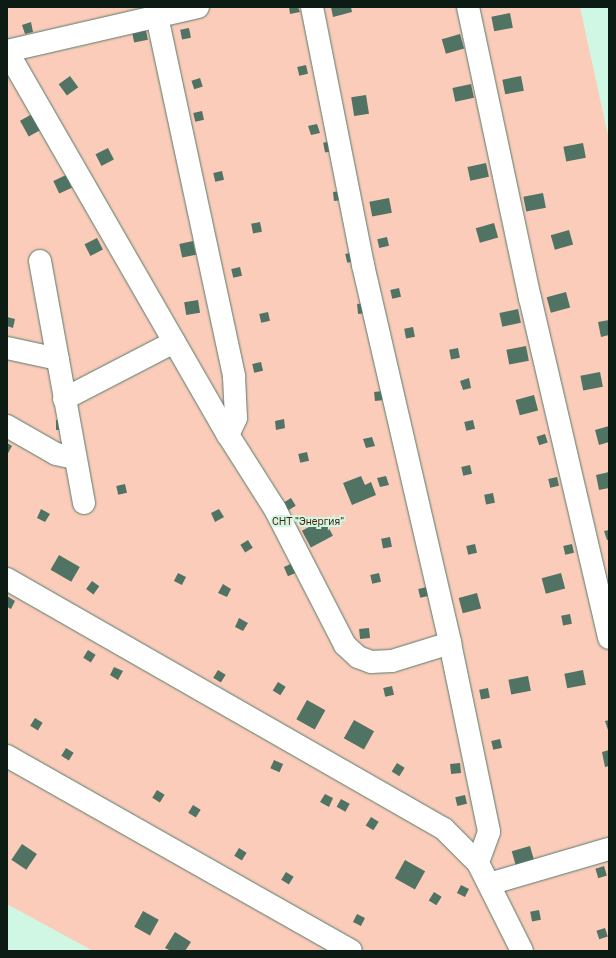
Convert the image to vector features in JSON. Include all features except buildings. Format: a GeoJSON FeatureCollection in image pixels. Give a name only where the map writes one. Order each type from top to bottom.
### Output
{"type":"FeatureCollection","features":[{"type":"Feature","properties":{"kind":"lane"},"geometry":{"type":"LineString","coordinates":[[198,7],[155,11],[7,51],[228,435],[275,509],[345,645],[358,657],[371,662],[392,661],[450,643]]}},
{"type":"Feature","properties":{"kind":"lane"},"geometry":{"type":"LineString","coordinates":[[312,7],[363,265],[450,643],[489,832],[478,863]]}},
{"type":"Feature","properties":{"kind":"lane"},"geometry":{"type":"LineString","coordinates":[[468,7],[530,298],[609,638]]}},
{"type":"Feature","properties":{"kind":"lane"},"geometry":{"type":"LineString","coordinates":[[155,11],[234,377],[236,418],[228,435]]}},
{"type":"Feature","properties":{"kind":"lane"},"geometry":{"type":"LineString","coordinates":[[40,261],[84,504]]}},
{"type":"Feature","properties":{"kind":"lane"},"geometry":{"type":"LineString","coordinates":[[64,399],[174,342]]}},
{"type":"Feature","properties":{"kind":"lane"},"geometry":{"type":"LineString","coordinates":[[7,348],[58,359]]}},
{"type":"Feature","properties":{"kind":"lane"},"geometry":{"type":"LineString","coordinates":[[7,426],[56,454],[75,458]]}},
{"type":"Feature","properties":{"kind":"lane"},"geometry":{"type":"LineString","coordinates":[[7,579],[444,829],[478,863],[522,951]]}},
{"type":"Feature","properties":{"kind":"lane"},"geometry":{"type":"LineString","coordinates":[[7,756],[351,951]]}},
{"type":"Feature","properties":{"kind":"lane"},"geometry":{"type":"LineString","coordinates":[[489,884],[609,849]]}},
{"type":"Feature","properties":{"kind":"green space","name":"СНТ \"Энергия\""},"geometry":{"type":"Polygon","coordinates":[[[7,7],[580,7],[609,140],[609,951],[93,951],[7,904],[7,7]]]}}]}
